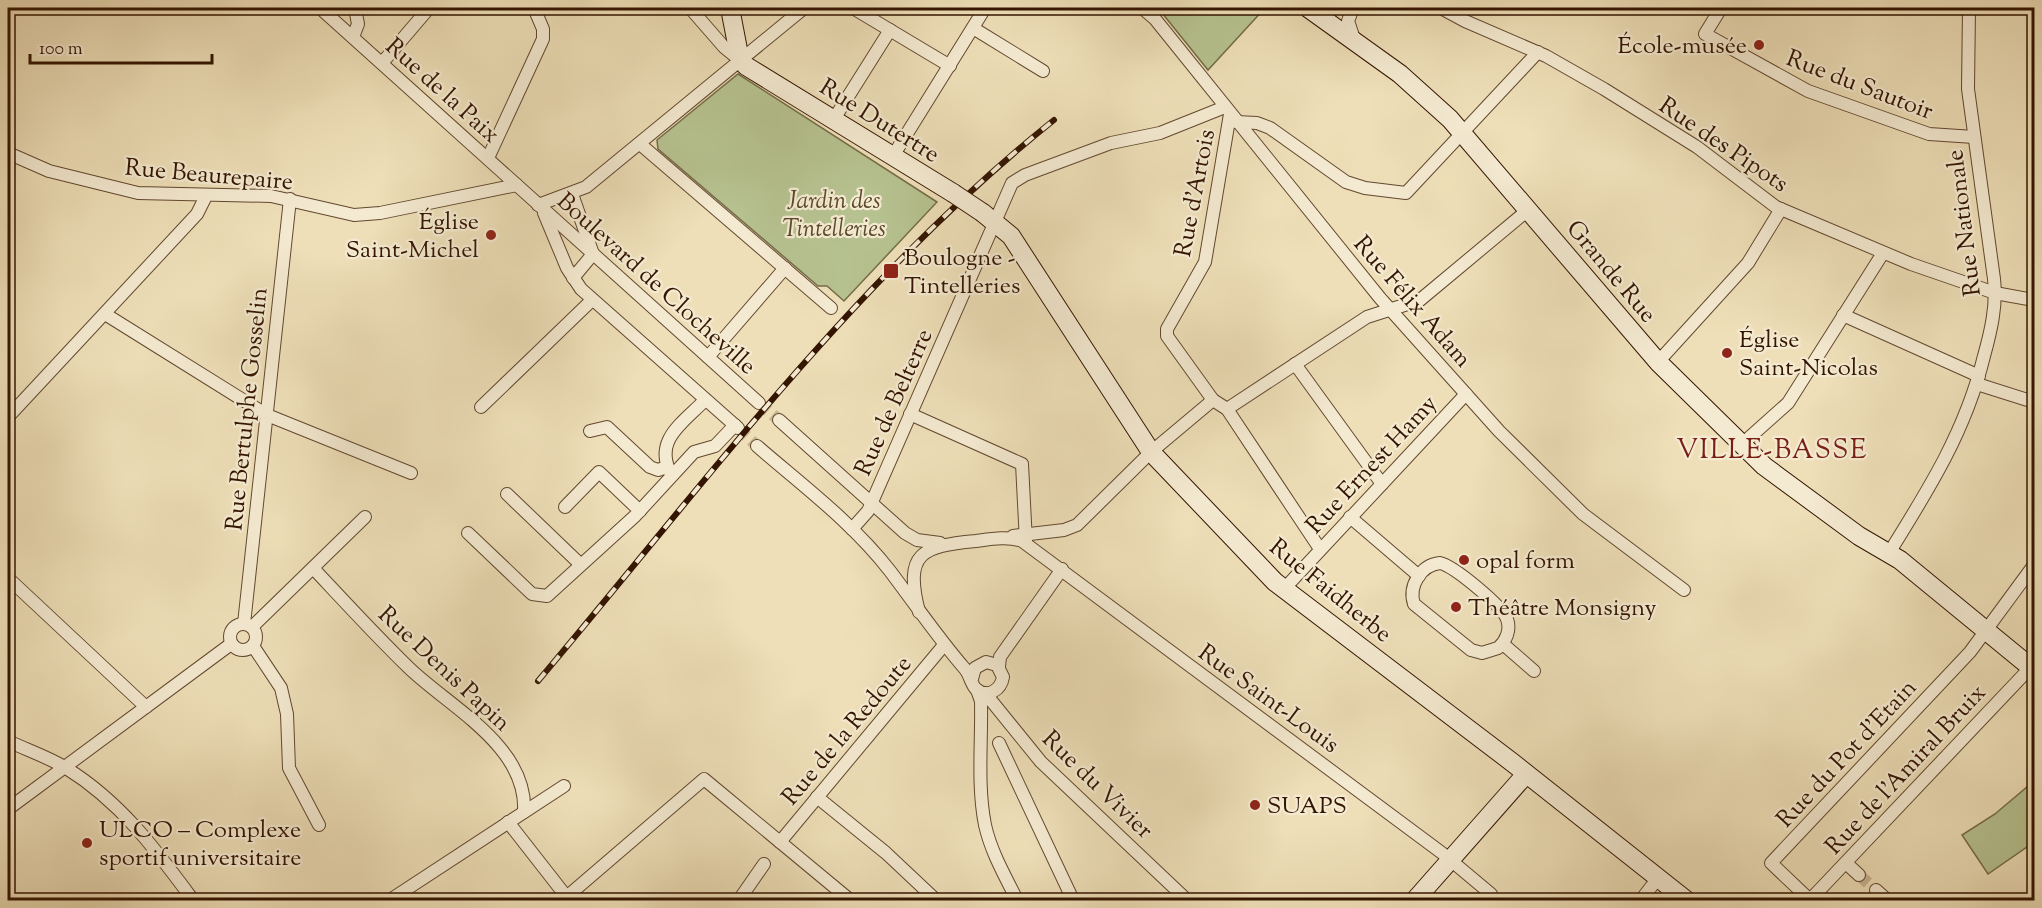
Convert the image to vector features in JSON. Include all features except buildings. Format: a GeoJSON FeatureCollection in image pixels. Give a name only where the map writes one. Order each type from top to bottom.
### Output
{"type":"FeatureCollection","features":[{"type":"Feature","properties":{"kind":"main road"},"geometry":{"type":"LineString","coordinates":[[730,8],[740,60]]}},
{"type":"Feature","properties":{"kind":"main road","name":"Grande Rue"},"geometry":{"type":"LineString","coordinates":[[1308,8],[1414,85],[1462,132],[1658,362],[1741,445],[1782,481],[1859,536],[1889,553],[2033,669]]}},
{"type":"Feature","properties":{"kind":"main road","name":"Rue Dutertre"},"geometry":{"type":"LineString","coordinates":[[740,60],[752,70],[989,217]]}},
{"type":"Feature","properties":{"kind":"main road","name":"Rue Faidherbe"},"geometry":{"type":"LineString","coordinates":[[989,217],[1014,240],[1150,452],[1284,589],[1686,900]]}},
{"type":"Feature","properties":{"kind":"main road"},"geometry":{"type":"LineString","coordinates":[[1416,900],[1526,774]]}},
{"type":"Feature","properties":{"kind":"street","name":"Rue de la Paix"},"geometry":{"type":"LineString","coordinates":[[320,8],[538,205]]}},
{"type":"Feature","properties":{"kind":"street"},"geometry":{"type":"LineString","coordinates":[[353,37],[358,24],[355,8]]}},
{"type":"Feature","properties":{"kind":"street"},"geometry":{"type":"LineString","coordinates":[[382,63],[429,8]]}},
{"type":"Feature","properties":{"kind":"street"},"geometry":{"type":"LineString","coordinates":[[488,158],[543,39],[543,29],[534,8]]}},
{"type":"Feature","properties":{"kind":"street"},"geometry":{"type":"LineString","coordinates":[[690,8],[724,46],[740,60]]}},
{"type":"Feature","properties":{"kind":"street"},"geometry":{"type":"LineString","coordinates":[[538,205],[586,187],[804,8]]}},
{"type":"Feature","properties":{"kind":"street"},"geometry":{"type":"LineString","coordinates":[[853,8],[950,66]]}},
{"type":"Feature","properties":{"kind":"street"},"geometry":{"type":"LineString","coordinates":[[893,156],[985,8]]}},
{"type":"Feature","properties":{"kind":"street","name":"Rue Félix Adam"},"geometry":{"type":"LineString","coordinates":[[1142,8],[1153,13],[1230,114],[1390,309],[1466,394],[1574,506],[1684,590]]}},
{"type":"Feature","properties":{"kind":"street"},"geometry":{"type":"LineString","coordinates":[[1353,8],[1348,21],[1355,40]]}},
{"type":"Feature","properties":{"kind":"street","name":"Rue des Pipots"},"geometry":{"type":"LineString","coordinates":[[1441,8],[1465,21],[1538,52],[1604,89],[1697,147],[1761,198],[1781,209],[1882,253],[1995,293],[2034,300]]}},
{"type":"Feature","properties":{"kind":"street","name":"Rue du Sautoir"},"geometry":{"type":"LineString","coordinates":[[1721,8],[1705,34],[1808,91],[1929,134],[1974,137]]}},
{"type":"Feature","properties":{"kind":"street","name":"Rue Nationale"},"geometry":{"type":"LineString","coordinates":[[1889,553],[1948,456],[1978,380],[1988,342],[1995,293],[1967,74],[1969,8]]}},
{"type":"Feature","properties":{"kind":"street"},"geometry":{"type":"LineString","coordinates":[[973,28],[1043,71]]}},
{"type":"Feature","properties":{"kind":"street"},"geometry":{"type":"LineString","coordinates":[[834,119],[890,30]]}},
{"type":"Feature","properties":{"kind":"street"},"geometry":{"type":"LineString","coordinates":[[1230,114],[1270,128],[1355,186],[1398,193],[1411,189],[1538,52]]}},
{"type":"Feature","properties":{"kind":"street","name":"Rue de Belterre"},"geometry":{"type":"LineString","coordinates":[[852,529],[862,520],[872,502],[989,217],[1010,187],[1020,177],[1111,143],[1230,114]]}},
{"type":"Feature","properties":{"kind":"street","name":"Rue d'Artois"},"geometry":{"type":"LineString","coordinates":[[1213,400],[1168,339],[1166,332],[1204,262],[1230,114]]}},
{"type":"Feature","properties":{"kind":"street"},"geometry":{"type":"LineString","coordinates":[[640,144],[831,308]]}},
{"type":"Feature","properties":{"kind":"street","name":"Rue Beaurepaire"},"geometry":{"type":"LineString","coordinates":[[8,153],[49,171],[138,193],[271,196],[345,213],[367,215],[517,185]]}},
{"type":"Feature","properties":{"kind":"street"},"geometry":{"type":"LineString","coordinates":[[572,194],[593,254],[573,278]]}},
{"type":"Feature","properties":{"kind":"street"},"geometry":{"type":"LineString","coordinates":[[8,417],[197,214],[206,196]]}},
{"type":"Feature","properties":{"kind":"street","name":"Rue Bertulphe Gosselin"},"geometry":{"type":"LineString","coordinates":[[248,626],[290,199]]}},
{"type":"Feature","properties":{"kind":"street","name":"Boulevard de Clocheville"},"geometry":{"type":"LineString","coordinates":[[538,205],[759,403]]}},
{"type":"Feature","properties":{"kind":"street","name":"Boulevard de Clocheville"},"geometry":{"type":"LineString","coordinates":[[538,205],[573,278],[592,300],[736,427],[715,446],[694,452],[670,471]]}},
{"type":"Feature","properties":{"kind":"street"},"geometry":{"type":"LineString","coordinates":[[1658,362],[1744,268],[1760,246],[1781,209]]}},
{"type":"Feature","properties":{"kind":"street"},"geometry":{"type":"LineString","coordinates":[[1227,409],[1367,317],[1420,300],[1528,210]]}},
{"type":"Feature","properties":{"kind":"street"},"geometry":{"type":"LineString","coordinates":[[1741,445],[1788,403],[1882,253]]}},
{"type":"Feature","properties":{"kind":"street"},"geometry":{"type":"LineString","coordinates":[[708,357],[785,268]]}},
{"type":"Feature","properties":{"kind":"street"},"geometry":{"type":"LineString","coordinates":[[481,407],[592,300]]}},
{"type":"Feature","properties":{"kind":"street"},"geometry":{"type":"LineString","coordinates":[[105,314],[267,415],[414,470],[400,483]]}},
{"type":"Feature","properties":{"kind":"street"},"geometry":{"type":"LineString","coordinates":[[1843,315],[1978,380],[2034,402]]}},
{"type":"Feature","properties":{"kind":"street"},"geometry":{"type":"LineString","coordinates":[[1295,364],[1382,484]]}},
{"type":"Feature","properties":{"kind":"street","name":"Rue Ernest Hamy"},"geometry":{"type":"LineString","coordinates":[[1284,589],[1466,394]]}},
{"type":"Feature","properties":{"kind":"street"},"geometry":{"type":"LineString","coordinates":[[670,471],[664,448],[667,440],[705,400]]}},
{"type":"Feature","properties":{"kind":"street"},"geometry":{"type":"LineString","coordinates":[[779,420],[913,538],[945,543],[1026,538],[1077,525],[1150,452],[1213,400],[1227,409],[1320,549]]}},
{"type":"Feature","properties":{"kind":"street"},"geometry":{"type":"LineString","coordinates":[[910,414],[1022,464],[1026,538]]}},
{"type":"Feature","properties":{"kind":"street"},"geometry":{"type":"LineString","coordinates":[[590,431],[607,427],[650,467],[670,471]]}},
{"type":"Feature","properties":{"kind":"street"},"geometry":{"type":"LineString","coordinates":[[757,446],[852,529]]}},
{"type":"Feature","properties":{"kind":"street"},"geometry":{"type":"LineString","coordinates":[[468,533],[529,592],[538,597],[550,594],[580,564],[640,512],[670,471]]}},
{"type":"Feature","properties":{"kind":"street"},"geometry":{"type":"LineString","coordinates":[[565,507],[599,472],[640,512]]}},
{"type":"Feature","properties":{"kind":"street"},"geometry":{"type":"LineString","coordinates":[[507,494],[580,564]]}},
{"type":"Feature","properties":{"kind":"street"},"geometry":{"type":"LineString","coordinates":[[8,809],[231,644],[232,630],[248,626],[313,568],[365,517]]}},
{"type":"Feature","properties":{"kind":"street"},"geometry":{"type":"LineString","coordinates":[[1350,517],[1419,576]]}},
{"type":"Feature","properties":{"kind":"street","name":"Rue du Vivier"},"geometry":{"type":"LineString","coordinates":[[852,529],[895,579],[944,645],[1041,762],[1187,900]]}},
{"type":"Feature","properties":{"kind":"street","name":"Rue Saint-Louis"},"geometry":{"type":"LineString","coordinates":[[1026,538],[1062,569],[1451,860],[1491,898]]}},
{"type":"Feature","properties":{"kind":"street"},"geometry":{"type":"LineString","coordinates":[[919,612],[915,580],[917,560],[928,549],[945,543]]}},
{"type":"Feature","properties":{"kind":"street"},"geometry":{"type":"LineString","coordinates":[[1436,564],[1453,568],[1507,617],[1508,632],[1503,644],[1493,651],[1477,652],[1448,633],[1414,604],[1412,592],[1419,576],[1436,564]]}},
{"type":"Feature","properties":{"kind":"street","name":"Rue du Pot d'Etain"},"geometry":{"type":"LineString","coordinates":[[1810,900],[1771,863],[1970,652],[2034,565]]}},
{"type":"Feature","properties":{"kind":"street","name":"Rue Denis Papin"},"geometry":{"type":"LineString","coordinates":[[313,568],[405,665],[493,741],[524,789],[524,812]]}},
{"type":"Feature","properties":{"kind":"street"},"geometry":{"type":"LineString","coordinates":[[978,687],[994,692],[1002,684],[1000,657],[1062,569]]}},
{"type":"Feature","properties":{"kind":"street"},"geometry":{"type":"LineString","coordinates":[[8,578],[146,707]]}},
{"type":"Feature","properties":{"kind":"street"},"geometry":{"type":"LineString","coordinates":[[248,626],[256,636],[253,646]]}},
{"type":"Feature","properties":{"kind":"street"},"geometry":{"type":"LineString","coordinates":[[231,644],[240,650],[253,646]]}},
{"type":"Feature","properties":{"kind":"street"},"geometry":{"type":"LineString","coordinates":[[1503,644],[1534,671]]}},
{"type":"Feature","properties":{"kind":"street","name":"Rue de la Redoute"},"geometry":{"type":"LineString","coordinates":[[780,842],[944,645]]}},
{"type":"Feature","properties":{"kind":"street"},"geometry":{"type":"LineString","coordinates":[[253,646],[281,688],[287,714],[289,768],[319,825]]}},
{"type":"Feature","properties":{"kind":"street"},"geometry":{"type":"LineString","coordinates":[[999,667],[990,662],[981,663],[974,670],[981,701],[982,796],[985,825],[994,854],[1017,900]]}},
{"type":"Feature","properties":{"kind":"street","name":"Rue de l'Amiral Bruix"},"geometry":{"type":"LineString","coordinates":[[1810,900],[2033,669]]}},
{"type":"Feature","properties":{"kind":"street"},"geometry":{"type":"LineString","coordinates":[[8,741],[64,767],[102,794],[131,819],[193,900]]}},
{"type":"Feature","properties":{"kind":"street"},"geometry":{"type":"LineString","coordinates":[[982,743],[1019,745],[1041,762]]}},
{"type":"Feature","properties":{"kind":"street"},"geometry":{"type":"LineString","coordinates":[[999,743],[1073,900]]}},
{"type":"Feature","properties":{"kind":"street"},"geometry":{"type":"LineString","coordinates":[[508,822],[566,899],[704,779],[850,900]]}},
{"type":"Feature","properties":{"kind":"street"},"geometry":{"type":"LineString","coordinates":[[390,900],[564,786]]}},
{"type":"Feature","properties":{"kind":"street"},"geometry":{"type":"LineString","coordinates":[[817,797],[886,854],[936,900]]}},
{"type":"Feature","properties":{"kind":"street"},"geometry":{"type":"LineString","coordinates":[[1846,863],[1859,875]]}},
{"type":"Feature","properties":{"kind":"street"},"geometry":{"type":"LineString","coordinates":[[740,900],[764,864]]}},
{"type":"Feature","properties":{"kind":"street"},"geometry":{"type":"LineString","coordinates":[[1641,900],[1658,878]]}},
{"type":"Feature","properties":{"kind":"street"},"geometry":{"type":"LineString","coordinates":[[1876,890],[1887,900]]}},
{"type":"Feature","properties":{"kind":"green space"},"geometry":{"type":"Polygon","coordinates":[[[1158,8],[1265,8],[1208,70],[1158,8]]]}},
{"type":"Feature","properties":{"kind":"green space","name":"Jardin des Tintelleries"},"geometry":{"type":"Polygon","coordinates":[[[738,74],[937,202],[844,301],[827,286],[818,286],[658,149],[657,140],[738,74]]]}},
{"type":"Feature","properties":{"kind":"green space"},"geometry":{"type":"Polygon","coordinates":[[[2034,781],[2034,842],[1988,874],[1962,835],[1995,814],[2034,781]]]}},
{"type":"Feature","properties":{"kind":"tunnel"},"geometry":{"type":"LineString","coordinates":[[759,403],[779,420]]}},
{"type":"Feature","properties":{"kind":"tunnel"},"geometry":{"type":"LineString","coordinates":[[738,428],[757,446]]}},
{"type":"Feature","properties":{"kind":"tunnel"},"geometry":{"type":"LineString","coordinates":[[1859,875],[1876,890]]}},
{"type":"Feature","properties":{"kind":"railway"},"geometry":{"type":"LineString","coordinates":[[538,681],[721,460],[847,316],[913,247],[982,182],[1054,120]]}},
{"type":"Feature","properties":{"kind":"place","name":"École-musée"},"geometry":{"type":"Point","coordinates":[1759,45]}},
{"type":"Feature","properties":{"kind":"place","name":"Église Saint-Michel"},"geometry":{"type":"Point","coordinates":[491,235]}},
{"type":"Feature","properties":{"kind":"place","name":"Boulogne - Tintelleries"},"geometry":{"type":"Point","coordinates":[891,271]}},
{"type":"Feature","properties":{"kind":"place","name":"Église Saint-Nicolas"},"geometry":{"type":"Point","coordinates":[1727,353]}},
{"type":"Feature","properties":{"kind":"place","name":"opal form"},"geometry":{"type":"Point","coordinates":[1464,560]}},
{"type":"Feature","properties":{"kind":"place","name":"Théâtre Monsigny"},"geometry":{"type":"Point","coordinates":[1456,607]}},
{"type":"Feature","properties":{"kind":"place","name":"SUAPS"},"geometry":{"type":"Point","coordinates":[1255,805]}},
{"type":"Feature","properties":{"kind":"place","name":"ULCO – Complexe sportif universitaire"},"geometry":{"type":"Point","coordinates":[87,843]}},
{"type":"Feature","properties":{"kind":"district","name":"VILLE-BASSE"},"geometry":{"type":"Point","coordinates":[1772,449]}}]}
